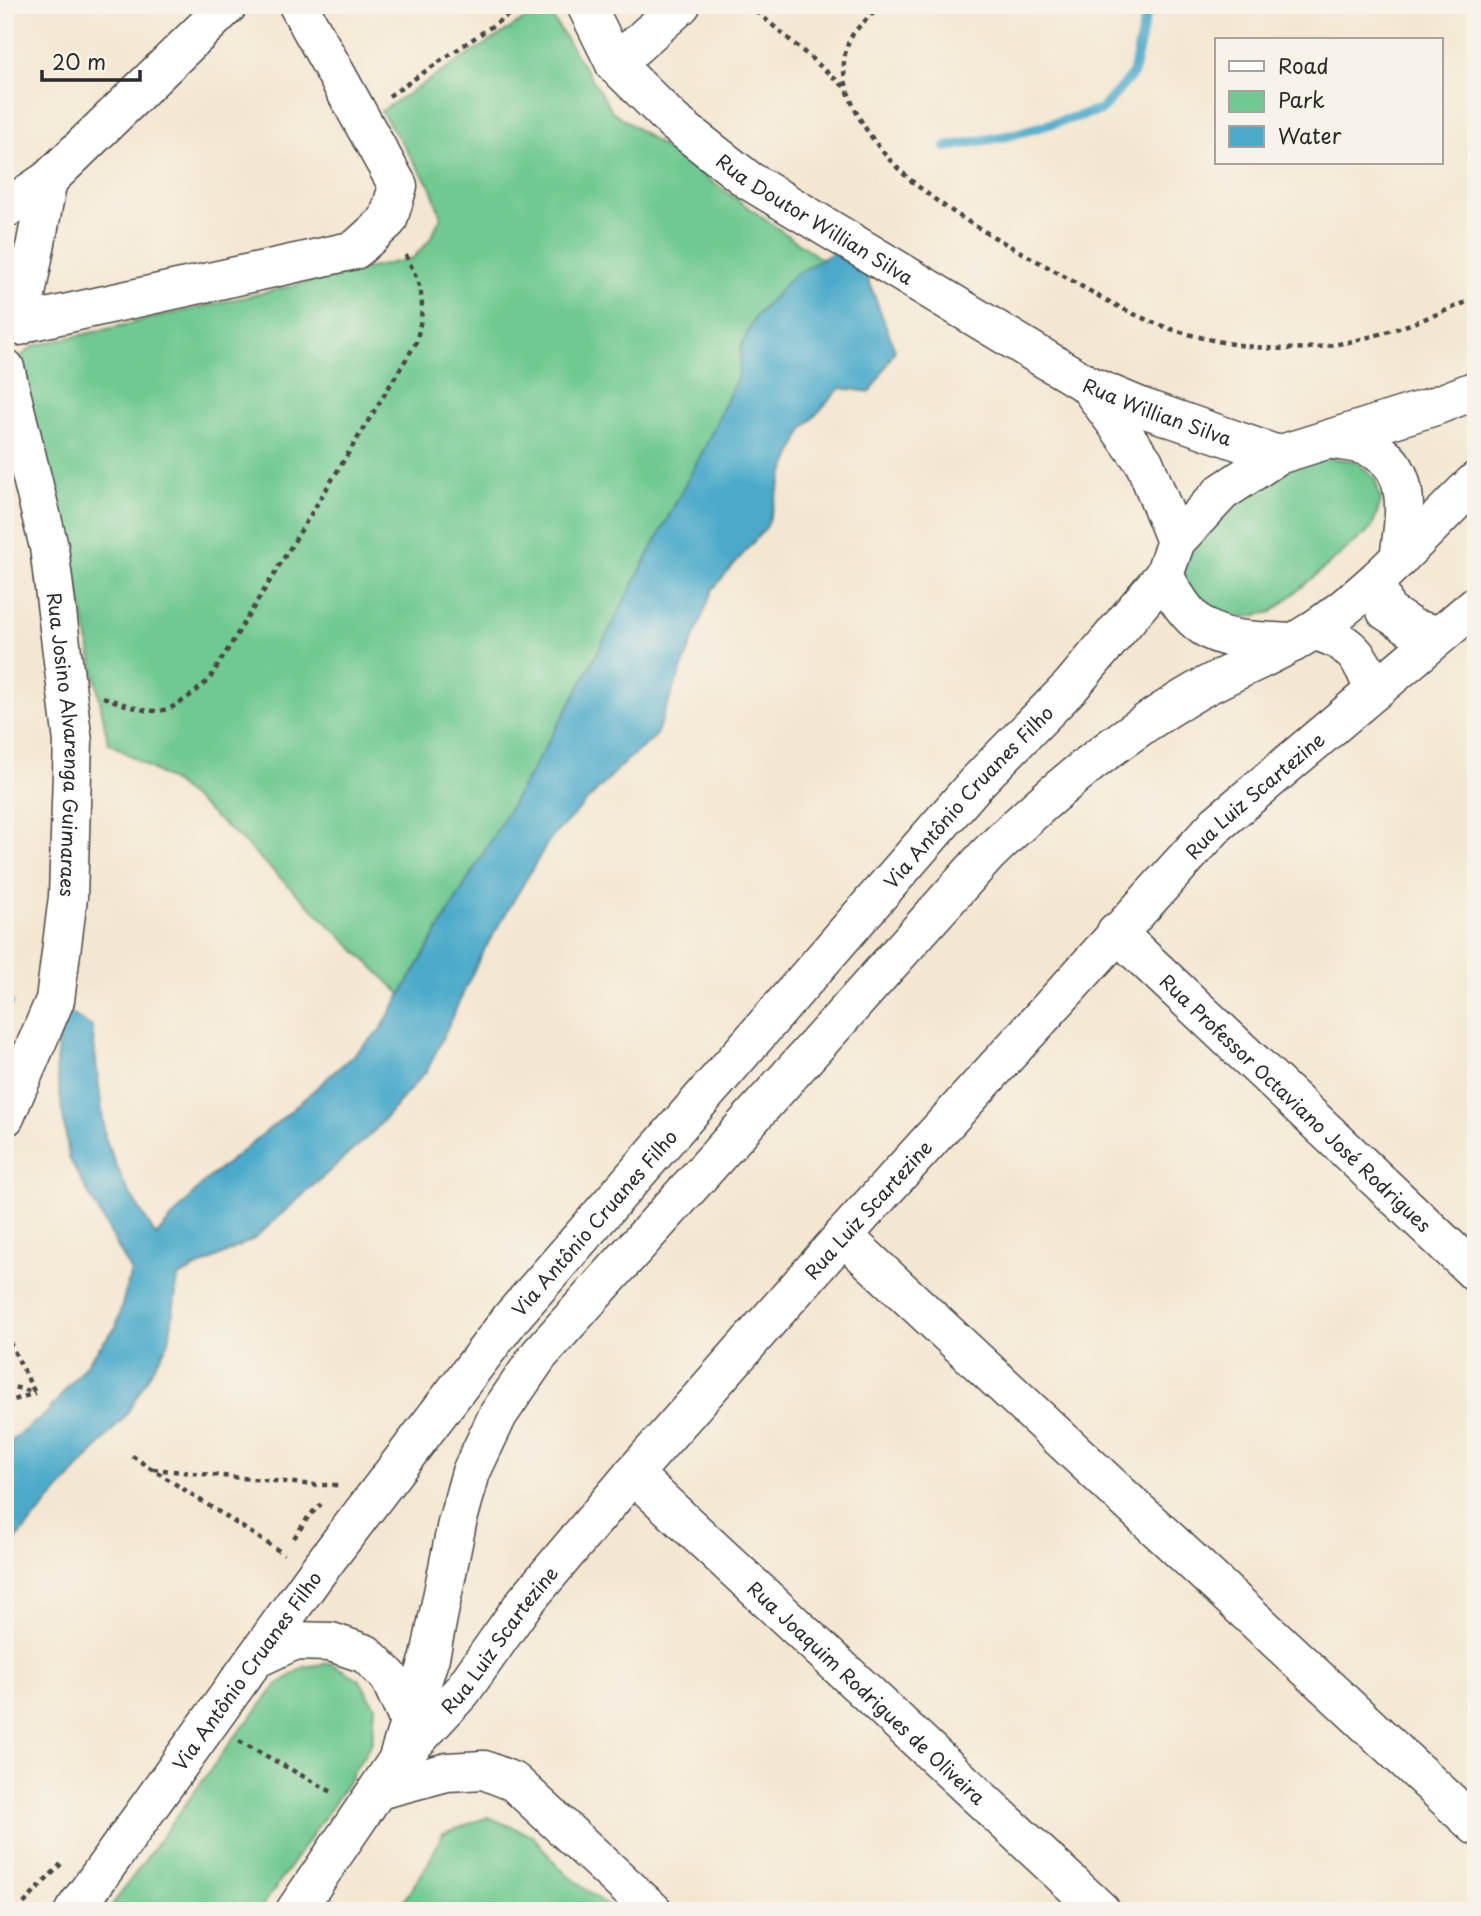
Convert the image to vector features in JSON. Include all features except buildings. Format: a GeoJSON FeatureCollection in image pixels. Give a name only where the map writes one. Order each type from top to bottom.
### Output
{"type":"FeatureCollection","features":[{"type":"Feature","properties":{"kind":"street"},"geometry":{"type":"LineString","coordinates":[[5,209],[48,180],[228,5]]}},
{"type":"Feature","properties":{"kind":"street"},"geometry":{"type":"LineString","coordinates":[[48,180],[13,326],[355,250],[388,220],[398,186],[298,5]]}},
{"type":"Feature","properties":{"kind":"street","name":"Rua Doutor Willian Silva"},"geometry":{"type":"LineString","coordinates":[[586,5],[615,64],[674,122],[748,180],[1088,386]]}},
{"type":"Feature","properties":{"kind":"street"},"geometry":{"type":"LineString","coordinates":[[615,64],[681,5]]}},
{"type":"Feature","properties":{"kind":"street","name":"Rua Josino Alvarenga Guimaraes"},"geometry":{"type":"LineString","coordinates":[[5,368],[49,547],[73,742],[69,859],[55,1000],[5,1117]]}},
{"type":"Feature","properties":{"kind":"street","name":"Rua Willian Silva"},"geometry":{"type":"LineString","coordinates":[[1088,386],[1278,455]]}},
{"type":"Feature","properties":{"kind":"street","name":"Rua Willian Silva"},"geometry":{"type":"LineString","coordinates":[[1088,386],[1154,480],[1170,558]]}},
{"type":"Feature","properties":{"kind":"street"},"geometry":{"type":"LineString","coordinates":[[1373,691],[1360,657],[1328,634],[1224,638],[1198,625],[1179,605],[1170,558],[1222,492],[1278,455],[1476,390]]}},
{"type":"Feature","properties":{"kind":"street"},"geometry":{"type":"LineString","coordinates":[[1330,439],[1367,446],[1387,458],[1402,479],[1405,503],[1388,570],[1385,611],[1414,629],[1438,635]]}},
{"type":"Feature","properties":{"kind":"street"},"geometry":{"type":"LineString","coordinates":[[295,1911],[388,1775],[430,1657],[457,1523],[471,1472],[498,1415],[539,1355],[987,855],[1043,800],[1117,742],[1195,692],[1303,637],[1388,570],[1476,481]]}},
{"type":"Feature","properties":{"kind":"street","name":"Via Antônio Cruanes Filho"},"geometry":{"type":"LineString","coordinates":[[74,1911],[315,1575],[511,1318],[977,782],[1072,685],[1170,558]]}},
{"type":"Feature","properties":{"kind":"street","name":"Rua Luiz Scartezine"},"geometry":{"type":"LineString","coordinates":[[388,1775],[462,1691],[525,1602],[633,1474],[1116,932],[1217,824],[1476,605]]}},
{"type":"Feature","properties":{"kind":"street","name":"Rua Professor Octaviano José Rodrigues"},"geometry":{"type":"LineString","coordinates":[[1116,932],[1476,1273]]}},
{"type":"Feature","properties":{"kind":"street"},"geometry":{"type":"LineString","coordinates":[[843,1236],[1476,1826]]}},
{"type":"Feature","properties":{"kind":"street","name":"Rua Joaquim Rodrigues de Oliveira"},"geometry":{"type":"LineString","coordinates":[[633,1474],[1101,1911]]}},
{"type":"Feature","properties":{"kind":"street"},"geometry":{"type":"LineString","coordinates":[[255,1659],[293,1641],[331,1642],[366,1654],[389,1677],[409,1721]]}},
{"type":"Feature","properties":{"kind":"street"},"geometry":{"type":"LineString","coordinates":[[388,1775],[484,1770],[514,1782],[653,1911]]}},
{"type":"Feature","properties":{"kind":"path"},"geometry":{"type":"LineString","coordinates":[[387,97],[523,5]]}},
{"type":"Feature","properties":{"kind":"path"},"geometry":{"type":"LineString","coordinates":[[749,5],[847,89]]}},
{"type":"Feature","properties":{"kind":"path"},"geometry":{"type":"LineString","coordinates":[[882,5],[850,38],[844,58],[847,89],[862,124],[889,159],[941,203],[1122,309],[1168,328],[1267,348],[1319,347],[1377,335],[1476,298]]}},
{"type":"Feature","properties":{"kind":"path"},"geometry":{"type":"LineString","coordinates":[[66,684],[143,712],[177,708],[209,680],[416,343],[424,309],[419,281],[388,220]]}},
{"type":"Feature","properties":{"kind":"path"},"geometry":{"type":"LineString","coordinates":[[5,1333],[35,1392]]}},
{"type":"Feature","properties":{"kind":"path"},"geometry":{"type":"LineString","coordinates":[[5,1385],[35,1392]]}},
{"type":"Feature","properties":{"kind":"path"},"geometry":{"type":"LineString","coordinates":[[5,1403],[35,1392]]}},
{"type":"Feature","properties":{"kind":"path"},"geometry":{"type":"LineString","coordinates":[[132,1456],[284,1554]]}},
{"type":"Feature","properties":{"kind":"path"},"geometry":{"type":"LineString","coordinates":[[153,1469],[314,1485],[342,1485]]}},
{"type":"Feature","properties":{"kind":"path"},"geometry":{"type":"LineString","coordinates":[[238,1741],[339,1796]]}},
{"type":"Feature","properties":{"kind":"green space"},"geometry":{"type":"Polygon","coordinates":[[[545,6],[612,111],[831,266],[407,1000],[236,835],[176,784],[108,742],[68,536],[15,361],[34,346],[413,258],[429,241],[441,217],[431,188],[381,111],[545,6]]]}},
{"type":"Feature","properties":{"kind":"green space"},"geometry":{"type":"Polygon","coordinates":[[[1321,457],[1355,461],[1375,478],[1381,501],[1372,528],[1272,612],[1246,617],[1220,614],[1194,601],[1180,579],[1195,534],[1281,468],[1321,457]]]}},
{"type":"Feature","properties":{"kind":"green space"},"geometry":{"type":"Polygon","coordinates":[[[330,1663],[359,1679],[375,1706],[372,1742],[339,1796],[259,1911],[108,1911],[230,1743],[277,1685],[304,1667],[330,1663]]]}},
{"type":"Feature","properties":{"kind":"green space"},"geometry":{"type":"Polygon","coordinates":[[[488,1817],[533,1836],[558,1867],[613,1911],[397,1911],[428,1864],[443,1833],[488,1817]]]}},
{"type":"Feature","properties":{"kind":"water"},"geometry":{"type":"Polygon","coordinates":[[[838,250],[864,269],[895,350],[871,392],[840,388],[803,429],[783,475],[767,526],[713,589],[655,737],[625,762],[550,839],[480,957],[428,1069],[374,1131],[254,1239],[178,1277],[169,1342],[126,1415],[5,1552],[5,1453],[14,1438],[47,1413],[116,1327],[131,1271],[69,1158],[56,1066],[61,1007],[92,1027],[105,1138],[124,1184],[156,1236],[204,1182],[285,1116],[379,1032],[572,701],[705,447],[739,374],[741,347],[755,317],[793,276],[838,250]]]}},
{"type":"Feature","properties":{"kind":"waterway"},"geometry":{"type":"LineString","coordinates":[[946,147],[1007,136],[1101,110],[1133,74],[1148,5]]}},
{"type":"Feature","properties":{"kind":"waterway"},"geometry":{"type":"LineString","coordinates":[[5,1002],[9,1003]]}}]}
